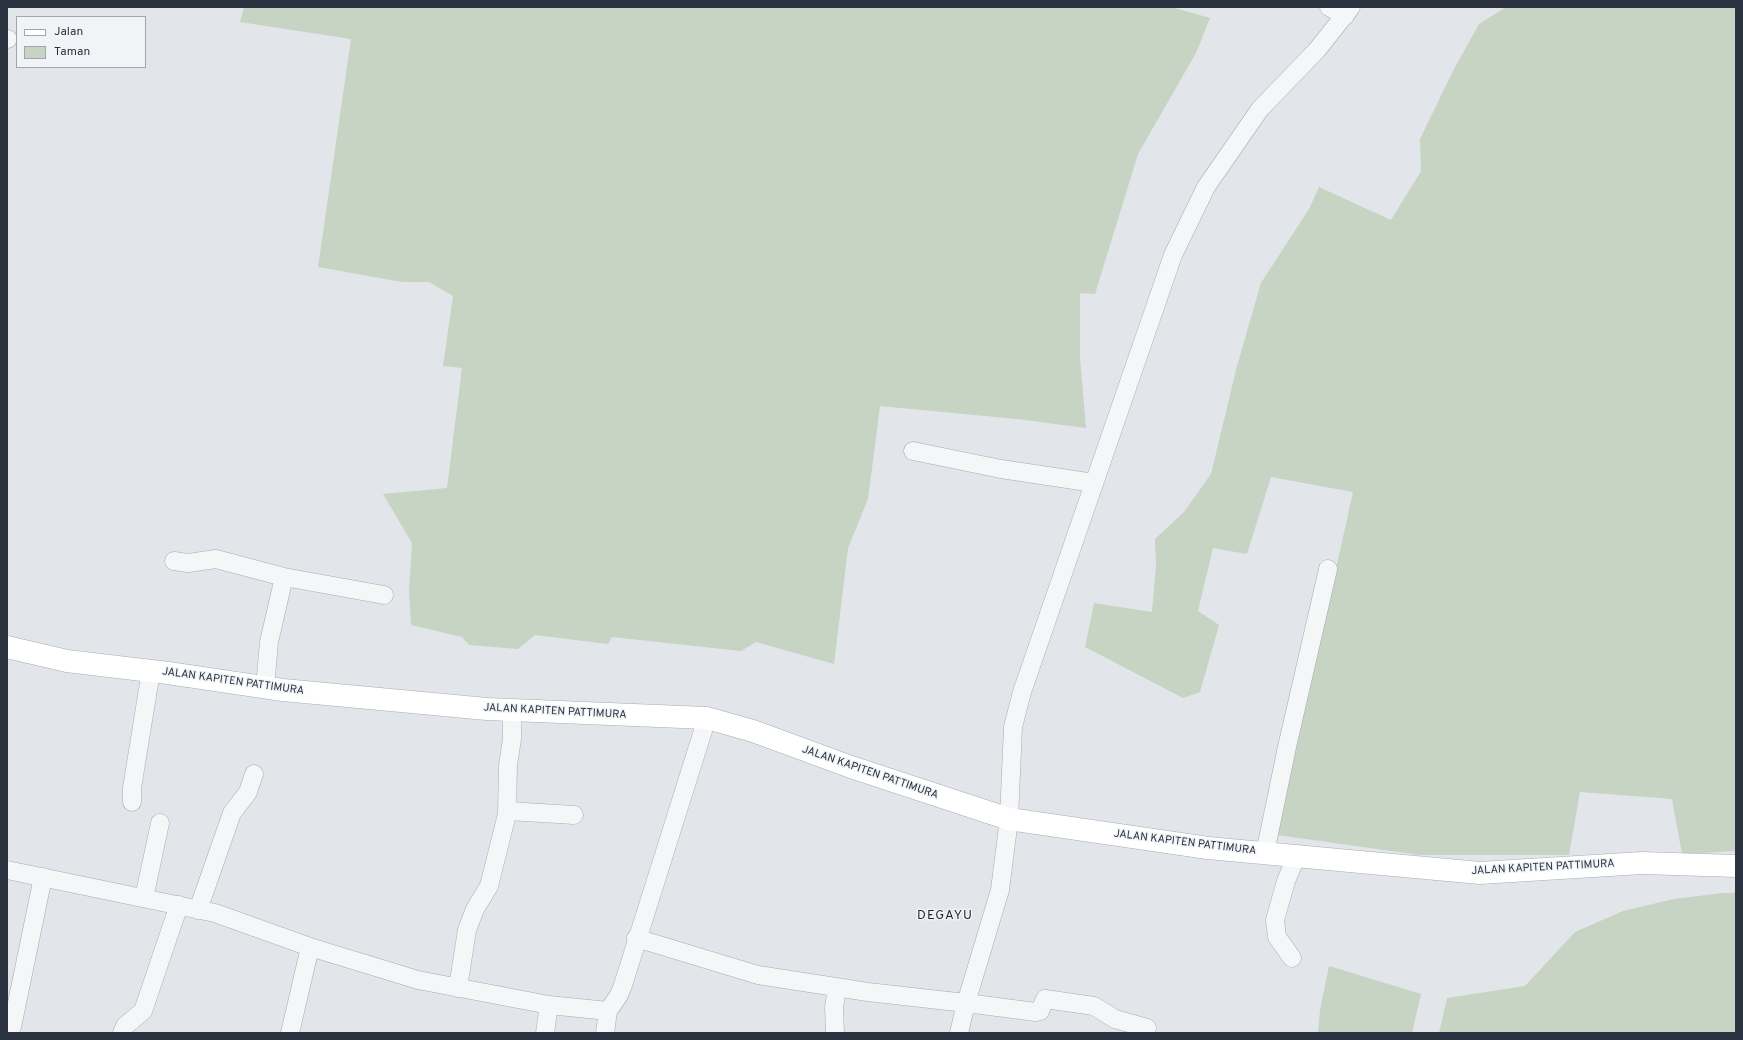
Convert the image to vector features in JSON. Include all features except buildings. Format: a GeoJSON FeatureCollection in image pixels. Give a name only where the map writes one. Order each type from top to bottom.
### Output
{"type":"FeatureCollection","features":[{"type":"Feature","properties":{"kind":"street"},"geometry":{"type":"LineString","coordinates":[[959,1033],[966,1003],[1000,890],[1009,819],[1013,727],[1022,692],[1173,255],[1206,187],[1260,109],[1319,47],[1348,12],[1328,7]]}},
{"type":"Feature","properties":{"kind":"street"},"geometry":{"type":"LineString","coordinates":[[913,451],[1001,469],[1094,484]]}},
{"type":"Feature","properties":{"kind":"street"},"geometry":{"type":"LineString","coordinates":[[174,561],[188,563],[216,559],[284,577],[384,595]]}},
{"type":"Feature","properties":{"kind":"street"},"geometry":{"type":"LineString","coordinates":[[1265,853],[1287,748],[1328,570]]}},
{"type":"Feature","properties":{"kind":"street"},"geometry":{"type":"LineString","coordinates":[[265,688],[269,642],[284,577]]}},
{"type":"Feature","properties":{"kind":"street","name":"JALAN KAPITEN PATTIMURA"},"geometry":{"type":"LineString","coordinates":[[7,647],[67,661],[265,688],[392,701],[512,710],[707,718],[753,731],[865,772],[1009,819],[1208,848],[1480,873],[1642,863],[1736,866]]}},
{"type":"Feature","properties":{"kind":"street"},"geometry":{"type":"LineString","coordinates":[[132,802],[132,788],[151,672]]}},
{"type":"Feature","properties":{"kind":"street"},"geometry":{"type":"LineString","coordinates":[[458,988],[467,930],[475,910],[489,886],[508,811],[508,765],[512,739],[512,710]]}},
{"type":"Feature","properties":{"kind":"street"},"geometry":{"type":"LineString","coordinates":[[605,1033],[608,1011],[619,995],[707,718]]}},
{"type":"Feature","properties":{"kind":"street"},"geometry":{"type":"LineString","coordinates":[[198,910],[232,813],[248,792],[254,774]]}},
{"type":"Feature","properties":{"kind":"street"},"geometry":{"type":"LineString","coordinates":[[508,811],[536,811],[574,815]]}},
{"type":"Feature","properties":{"kind":"street"},"geometry":{"type":"LineString","coordinates":[[144,898],[160,823]]}},
{"type":"Feature","properties":{"kind":"street"},"geometry":{"type":"LineString","coordinates":[[1292,958],[1276,931],[1281,898],[1297,855]]}},
{"type":"Feature","properties":{"kind":"street"},"geometry":{"type":"LineString","coordinates":[[7,870],[214,913],[310,947],[418,980],[550,1005],[608,1011]]}},
{"type":"Feature","properties":{"kind":"street"},"geometry":{"type":"LineString","coordinates":[[8,1033],[12,1027],[43,877]]}},
{"type":"Feature","properties":{"kind":"street"},"geometry":{"type":"LineString","coordinates":[[122,1033],[128,1023],[140,1015],[143,1011],[179,905]]}},
{"type":"Feature","properties":{"kind":"street"},"geometry":{"type":"LineString","coordinates":[[636,938],[758,975],[868,992],[1036,1012],[1039,1012],[1042,1008],[1044,999],[1048,999],[1094,1006],[1115,1019],[1147,1028]]}},
{"type":"Feature","properties":{"kind":"street"},"geometry":{"type":"LineString","coordinates":[[290,1033],[310,947]]}},
{"type":"Feature","properties":{"kind":"street"},"geometry":{"type":"LineString","coordinates":[[834,1033],[834,1008],[837,987]]}},
{"type":"Feature","properties":{"kind":"street"},"geometry":{"type":"LineString","coordinates":[[545,1033],[550,1005]]}},
{"type":"Feature","properties":{"kind":"green space"},"geometry":{"type":"Polygon","coordinates":[[[244,7],[1171,7],[1210,18],[1196,53],[1138,154],[1095,294],[1080,293],[1080,357],[1086,428],[1017,419],[880,406],[868,499],[848,548],[834,664],[756,642],[741,651],[612,637],[608,644],[535,635],[518,649],[469,645],[462,637],[411,625],[409,590],[412,543],[383,494],[447,488],[462,368],[443,366],[453,296],[429,282],[402,282],[318,267],[351,39],[240,22],[244,7]]]}},
{"type":"Feature","properties":{"kind":"green space"},"geometry":{"type":"Polygon","coordinates":[[[1506,7],[1736,7],[1736,851],[1682,854],[1672,799],[1580,792],[1569,855],[1420,855],[1277,835],[1353,492],[1271,477],[1247,554],[1213,548],[1198,611],[1219,625],[1200,692],[1183,698],[1085,647],[1094,603],[1152,612],[1156,565],[1155,539],[1184,512],[1211,474],[1237,366],[1261,283],[1309,209],[1319,187],[1391,220],[1421,171],[1420,139],[1454,69],[1479,24],[1506,7]]]}},
{"type":"Feature","properties":{"kind":"green space"},"geometry":{"type":"Polygon","coordinates":[[[1722,893],[1736,893],[1736,1033],[1439,1033],[1447,998],[1525,986],[1575,932],[1623,911],[1674,899],[1722,893]]]}},
{"type":"Feature","properties":{"kind":"green space"},"geometry":{"type":"Polygon","coordinates":[[[1329,966],[1421,994],[1412,1033],[1318,1033],[1320,1010],[1329,966]]]}},
{"type":"Feature","properties":{"kind":"district","name":"DEGAYU"},"geometry":{"type":"Point","coordinates":[945,916]}}]}
